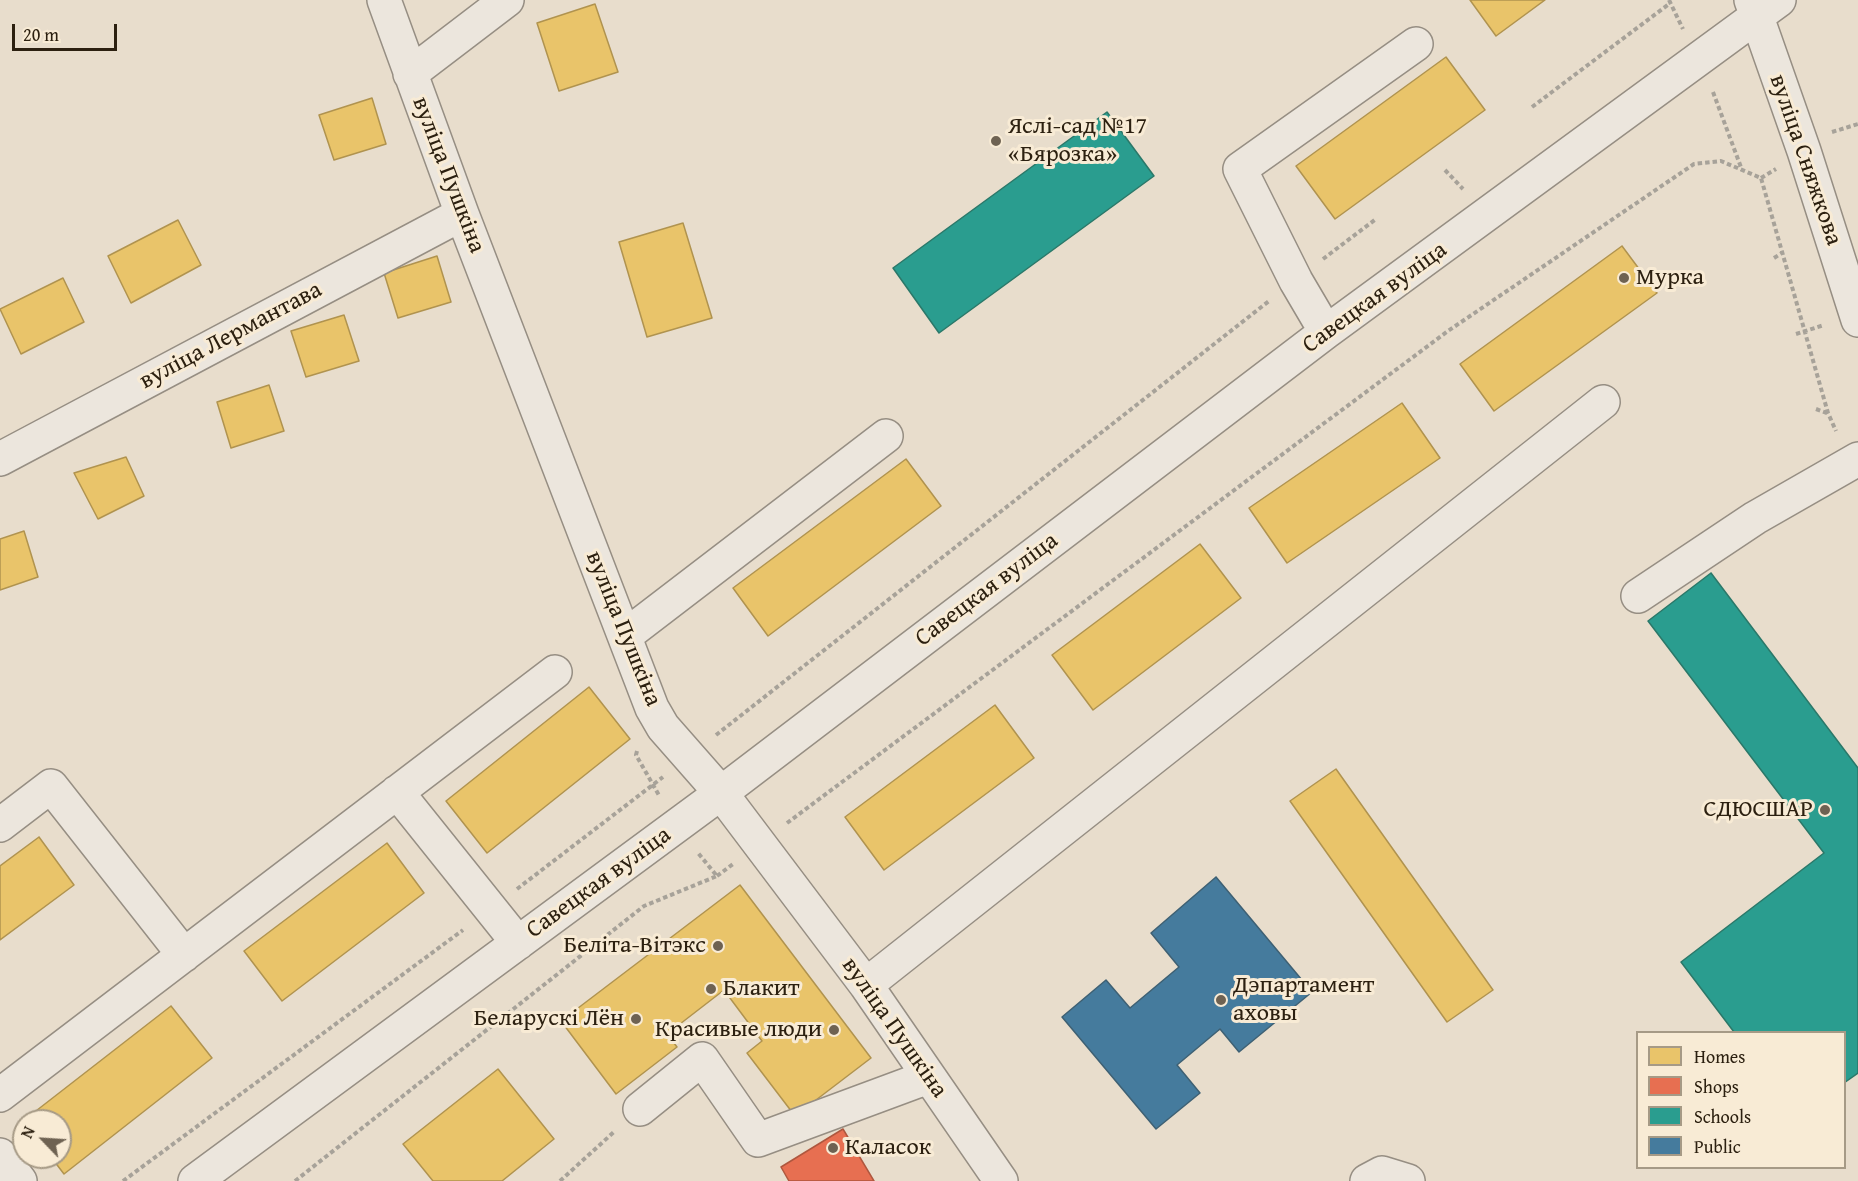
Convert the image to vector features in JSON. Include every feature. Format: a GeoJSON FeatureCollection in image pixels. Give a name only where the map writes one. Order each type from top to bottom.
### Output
{"type":"FeatureCollection","features":[{"type":"Feature","properties":{"kind":"street","name":"вуліца Пушкіна"},"geometry":{"type":"LineString","coordinates":[[384,0],[462,214],[652,708],[688,757],[721,793],[866,985],[1001,1181]]}},
{"type":"Feature","properties":{"kind":"street"},"geometry":{"type":"LineString","coordinates":[[410,74],[507,0]]}},
{"type":"Feature","properties":{"kind":"street","name":"вуліца Сняжкова"},"geometry":{"type":"LineString","coordinates":[[1762,6],[1804,151],[1858,320]]}},
{"type":"Feature","properties":{"kind":"street","name":"Савецкая вуліца"},"geometry":{"type":"LineString","coordinates":[[195,1181],[721,793],[1326,332],[1762,6]]}},
{"type":"Feature","properties":{"kind":"street"},"geometry":{"type":"LineString","coordinates":[[1326,332],[1296,280],[1240,169],[1416,44]]}},
{"type":"Feature","properties":{"kind":"street","name":"вуліца Лермантава"},"geometry":{"type":"LineString","coordinates":[[0,459],[462,214]]}},
{"type":"Feature","properties":{"kind":"street"},"geometry":{"type":"LineString","coordinates":[[866,985],[1603,402]]}},
{"type":"Feature","properties":{"kind":"street"},"geometry":{"type":"LineString","coordinates":[[625,636],[886,436]]}},
{"type":"Feature","properties":{"kind":"street"},"geometry":{"type":"LineString","coordinates":[[1638,596],[1755,518],[1854,461]]}},
{"type":"Feature","properties":{"kind":"street"},"geometry":{"type":"LineString","coordinates":[[0,1095],[555,672]]}},
{"type":"Feature","properties":{"kind":"street"},"geometry":{"type":"LineString","coordinates":[[0,825],[51,786],[184,955]]}},
{"type":"Feature","properties":{"kind":"street"},"geometry":{"type":"LineString","coordinates":[[397,792],[518,943]]}},
{"type":"Feature","properties":{"kind":"street"},"geometry":{"type":"LineString","coordinates":[[640,1109],[702,1059],[758,1140],[928,1077]]}},
{"type":"Feature","properties":{"kind":"street"},"geometry":{"type":"LineString","coordinates":[[0,1155],[20,1181]]}},
{"type":"Feature","properties":{"kind":"street"},"geometry":{"type":"LineString","coordinates":[[1367,1181],[1382,1173],[1408,1181]]}},
{"type":"Feature","properties":{"kind":"path"},"geometry":{"type":"LineString","coordinates":[[1532,108],[1669,4]]}},
{"type":"Feature","properties":{"kind":"path"},"geometry":{"type":"LineString","coordinates":[[717,876],[1448,331],[1694,164],[1720,162],[1761,178],[1828,413],[1854,461]]}},
{"type":"Feature","properties":{"kind":"path"},"geometry":{"type":"LineString","coordinates":[[123,1181],[491,909],[1376,219]]}},
{"type":"Feature","properties":{"kind":"path"},"geometry":{"type":"LineString","coordinates":[[1774,258],[1782,253]]}},
{"type":"Feature","properties":{"kind":"path"},"geometry":{"type":"LineString","coordinates":[[1816,409],[1828,413]]}},
{"type":"Feature","properties":{"kind":"path"},"geometry":{"type":"LineString","coordinates":[[560,1181],[640,1109]]}},
{"type":"Feature","properties":{"kind":"building: Homes"},"geometry":{"type":"Polygon","coordinates":[[[1470,0],[1545,0],[1496,36],[1470,0]]]}},
{"type":"Feature","properties":{"kind":"building: Homes"},"geometry":{"type":"Polygon","coordinates":[[[595,4],[618,72],[559,91],[537,23],[595,4]]]}},
{"type":"Feature","properties":{"kind":"building: Homes"},"geometry":{"type":"Polygon","coordinates":[[[1446,57],[1485,110],[1335,219],[1296,166],[1446,57]]]}},
{"type":"Feature","properties":{"kind":"building: Homes"},"geometry":{"type":"Polygon","coordinates":[[[372,98],[386,144],[334,160],[319,115],[372,98]]]}},
{"type":"Feature","properties":{"kind":"building: Homes"},"geometry":{"type":"Polygon","coordinates":[[[178,220],[201,265],[131,303],[108,256],[178,220]]]}},
{"type":"Feature","properties":{"kind":"building: Homes"},"geometry":{"type":"Polygon","coordinates":[[[683,223],[712,318],[647,337],[619,242],[683,223]]]}},
{"type":"Feature","properties":{"kind":"building: Homes"},"geometry":{"type":"Polygon","coordinates":[[[1622,246],[1657,293],[1494,411],[1460,364],[1622,246]]]}},
{"type":"Feature","properties":{"kind":"building: Homes"},"geometry":{"type":"Polygon","coordinates":[[[437,256],[451,302],[398,318],[384,273],[437,256]]]}},
{"type":"Feature","properties":{"kind":"building: Homes"},"geometry":{"type":"Polygon","coordinates":[[[63,278],[84,322],[21,354],[0,309],[63,278]]]}},
{"type":"Feature","properties":{"kind":"building: Homes"},"geometry":{"type":"Polygon","coordinates":[[[344,315],[359,361],[306,377],[291,331],[344,315]]]}},
{"type":"Feature","properties":{"kind":"building: Homes"},"geometry":{"type":"Polygon","coordinates":[[[269,385],[284,431],[231,448],[217,402],[269,385]]]}},
{"type":"Feature","properties":{"kind":"building: Homes"},"geometry":{"type":"Polygon","coordinates":[[[1402,403],[1440,458],[1287,563],[1249,508],[1402,403]]]}},
{"type":"Feature","properties":{"kind":"building: Homes"},"geometry":{"type":"Polygon","coordinates":[[[126,457],[144,496],[98,519],[74,473],[126,457]]]}},
{"type":"Feature","properties":{"kind":"building: Homes"},"geometry":{"type":"Polygon","coordinates":[[[906,459],[941,506],[768,636],[733,588],[906,459]]]}},
{"type":"Feature","properties":{"kind":"building: Homes"},"geometry":{"type":"Polygon","coordinates":[[[24,531],[38,577],[0,590],[0,539],[24,531]]]}},
{"type":"Feature","properties":{"kind":"building: Homes"},"geometry":{"type":"Polygon","coordinates":[[[1200,544],[1241,598],[1093,710],[1052,655],[1200,544]]]}},
{"type":"Feature","properties":{"kind":"building: Homes"},"geometry":{"type":"Polygon","coordinates":[[[589,687],[630,739],[487,853],[446,801],[589,687]]]}},
{"type":"Feature","properties":{"kind":"building: Homes"},"geometry":{"type":"Polygon","coordinates":[[[995,705],[1034,758],[884,870],[845,817],[995,705]]]}},
{"type":"Feature","properties":{"kind":"building: Homes"},"geometry":{"type":"Polygon","coordinates":[[[1336,769],[1493,990],[1447,1022],[1290,801],[1336,769]]]}},
{"type":"Feature","properties":{"kind":"building: Homes"},"geometry":{"type":"Polygon","coordinates":[[[39,837],[74,885],[0,940],[0,866],[39,837]]]}},
{"type":"Feature","properties":{"kind":"building: Homes"},"geometry":{"type":"Polygon","coordinates":[[[387,843],[424,893],[282,1001],[244,951],[387,843]]]}},
{"type":"Feature","properties":{"kind":"building: Homes"},"geometry":{"type":"Polygon","coordinates":[[[740,885],[871,1058],[795,1116],[747,1053],[762,1041],[724,990],[667,1034],[677,1047],[616,1094],[561,1021],[740,885]]]}},
{"type":"Feature","properties":{"kind":"building: Homes"},"geometry":{"type":"Polygon","coordinates":[[[171,1006],[212,1058],[72,1168],[72,1109],[38,1109],[171,1006]]]}},
{"type":"Feature","properties":{"kind":"building: Homes"},"geometry":{"type":"Polygon","coordinates":[[[498,1069],[554,1139],[502,1181],[433,1181],[403,1144],[498,1069]]]}},
{"type":"Feature","properties":{"kind":"building: Homes"},"geometry":{"type":"Polygon","coordinates":[[[60,1169],[70,1169],[64,1174],[60,1169]]]}},
{"type":"Feature","properties":{"kind":"building: Shops","name":"Каласок"},"geometry":{"type":"Polygon","coordinates":[[[843,1129],[874,1181],[789,1181],[781,1167],[843,1129]]]}},
{"type":"Feature","properties":{"kind":"building: Schools"},"geometry":{"type":"Polygon","coordinates":[[[1107,112],[1154,176],[939,333],[893,268],[1107,112]]]}},
{"type":"Feature","properties":{"kind":"building: Schools","name":"СДЮСШАР"},"geometry":{"type":"Polygon","coordinates":[[[1711,573],[1858,768],[1858,1073],[1846,1082],[1846,1031],[1733,1031],[1681,962],[1824,853],[1648,621],[1711,573]]]}},
{"type":"Feature","properties":{"kind":"building: Public","name":"Дэпартамент аховы"},"geometry":{"type":"Polygon","coordinates":[[[1216,877],[1312,992],[1239,1052],[1220,1029],[1177,1065],[1200,1093],[1156,1129],[1062,1017],[1106,980],[1130,1008],[1179,967],[1151,933],[1216,877]]]}},
{"type":"Feature","properties":{"kind":"place","name":"Яслі-сад №17 «Бярозка»"},"geometry":{"type":"Point","coordinates":[996,141]}},
{"type":"Feature","properties":{"kind":"place","name":"Мурка"},"geometry":{"type":"Point","coordinates":[1624,278]}},
{"type":"Feature","properties":{"kind":"place","name":"СДЮСШАР"},"geometry":{"type":"Point","coordinates":[1825,810]}},
{"type":"Feature","properties":{"kind":"place","name":"Беліта-Вітэкс"},"geometry":{"type":"Point","coordinates":[718,946]}},
{"type":"Feature","properties":{"kind":"place","name":"Блакит"},"geometry":{"type":"Point","coordinates":[711,989]}},
{"type":"Feature","properties":{"kind":"place","name":"Дэпартамент аховы"},"geometry":{"type":"Point","coordinates":[1221,1000]}},
{"type":"Feature","properties":{"kind":"place","name":"Беларускі Лён"},"geometry":{"type":"Point","coordinates":[636,1019]}},
{"type":"Feature","properties":{"kind":"place","name":"Красивые люди"},"geometry":{"type":"Point","coordinates":[834,1030]}},
{"type":"Feature","properties":{"kind":"place","name":"Каласок"},"geometry":{"type":"Point","coordinates":[833,1148]}}]}
